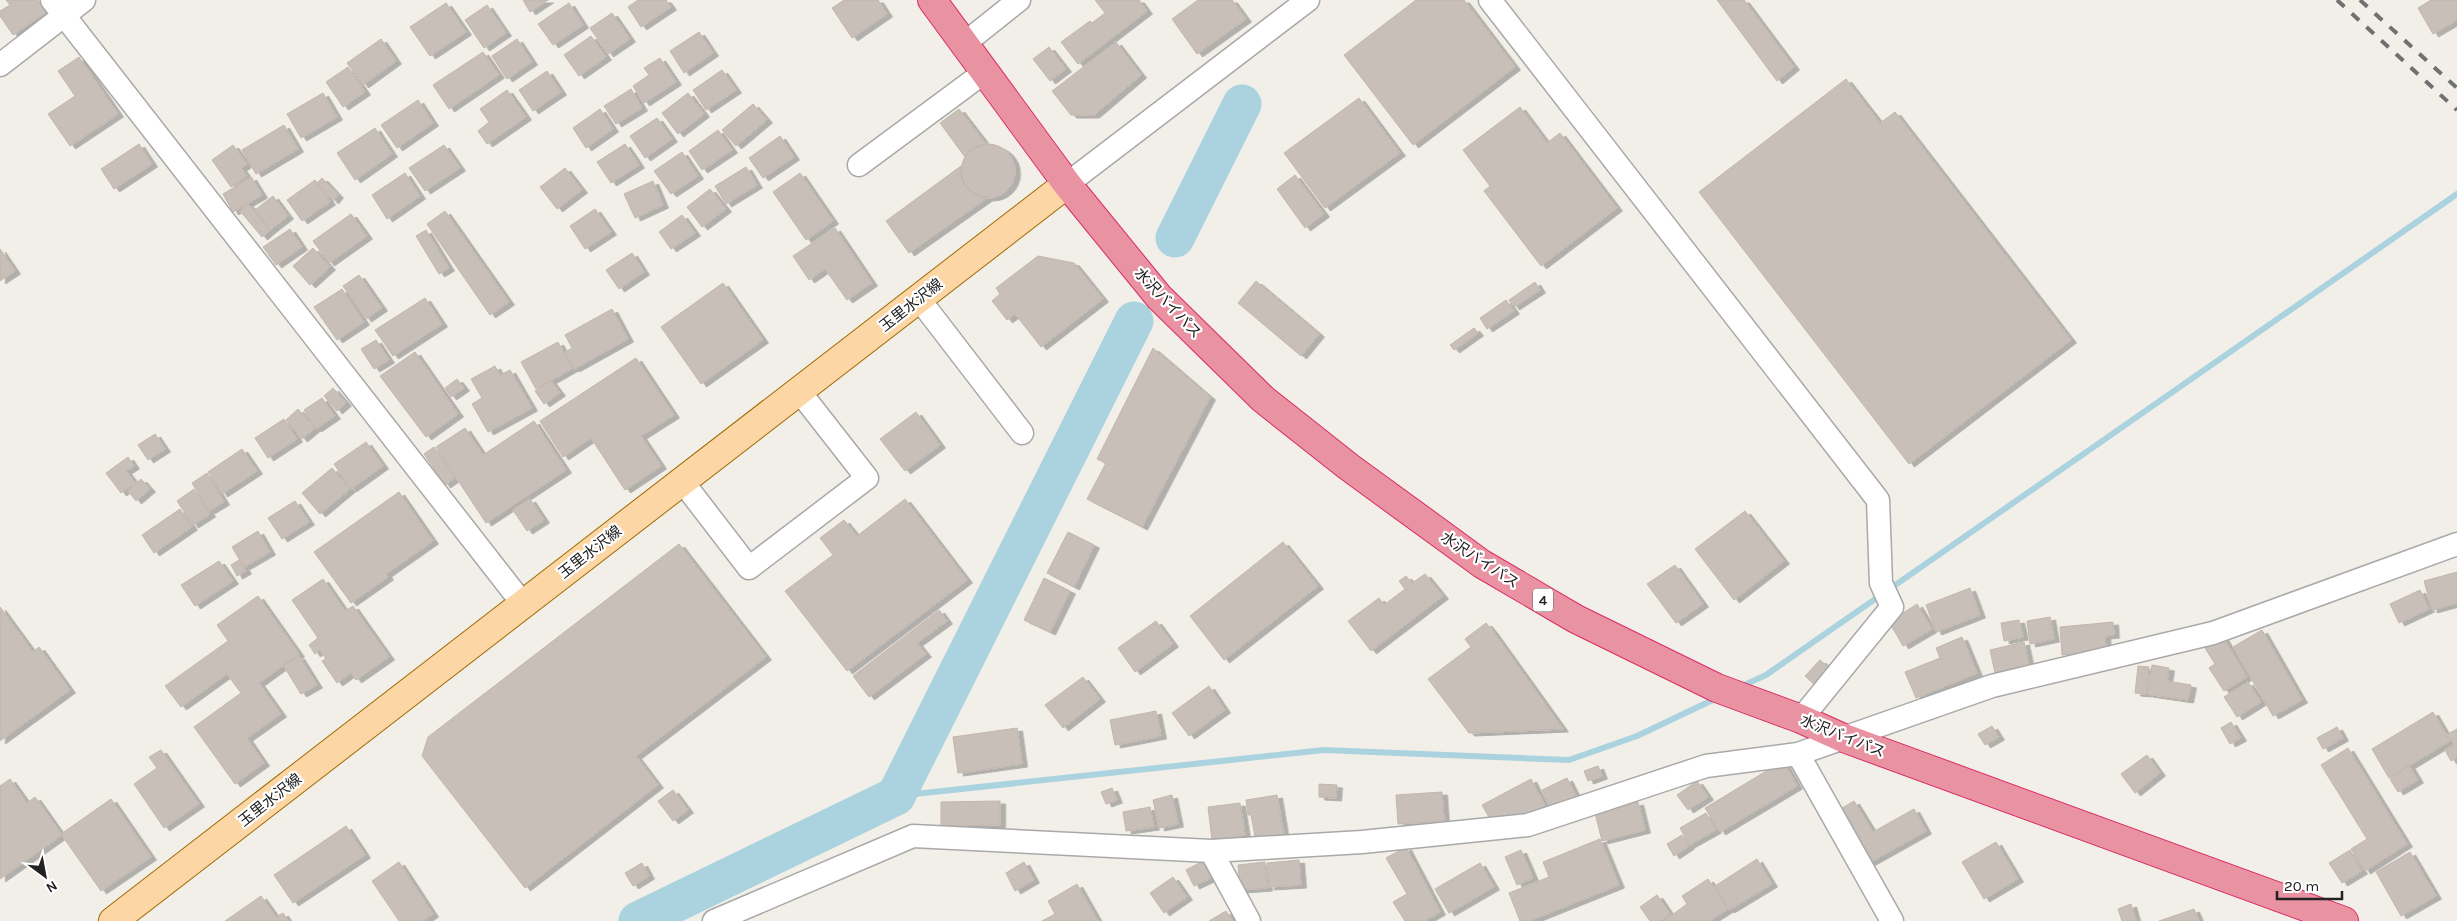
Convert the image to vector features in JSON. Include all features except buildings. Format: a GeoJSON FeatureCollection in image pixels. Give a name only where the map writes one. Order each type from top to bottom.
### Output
{"type":"FeatureCollection","features":[{"type":"Feature","properties":{"kind":"highway","name":"水沢バイパス"},"geometry":{"type":"LineString","coordinates":[[932,0],[965,42],[1067,184],[1159,296],[1263,399],[1397,502],[1482,564],[1576,619],[1717,688],[1801,719],[1841,737],[2344,921]]}},
{"type":"Feature","properties":{"kind":"main road","name":"玉里水沢線"},"geometry":{"type":"LineString","coordinates":[[113,921],[1067,184]]}},
{"type":"Feature","properties":{"kind":"street"},"geometry":{"type":"LineString","coordinates":[[0,64],[58,8],[84,0]]}},
{"type":"Feature","properties":{"kind":"street"},"geometry":{"type":"LineString","coordinates":[[965,42],[1019,0]]}},
{"type":"Feature","properties":{"kind":"street"},"geometry":{"type":"LineString","coordinates":[[1067,184],[1308,0]]}},
{"type":"Feature","properties":{"kind":"street"},"geometry":{"type":"LineString","coordinates":[[1490,0],[1878,500],[1881,583],[1892,607],[1801,719]]}},
{"type":"Feature","properties":{"kind":"street"},"geometry":{"type":"LineString","coordinates":[[58,8],[523,604]]}},
{"type":"Feature","properties":{"kind":"street"},"geometry":{"type":"LineString","coordinates":[[859,165],[986,71]]}},
{"type":"Feature","properties":{"kind":"street"},"geometry":{"type":"LineString","coordinates":[[919,299],[1022,433]]}},
{"type":"Feature","properties":{"kind":"street"},"geometry":{"type":"LineString","coordinates":[[682,481],[749,568],[867,478],[799,391]]}},
{"type":"Feature","properties":{"kind":"street"},"geometry":{"type":"LineString","coordinates":[[714,921],[913,836],[1211,851],[1362,842],[1528,825],[1706,766],[1798,754],[1841,737],[1992,686],[2213,633],[2457,544]]}},
{"type":"Feature","properties":{"kind":"street"},"geometry":{"type":"LineString","coordinates":[[1798,754],[1892,921]]}},
{"type":"Feature","properties":{"kind":"street"},"geometry":{"type":"LineString","coordinates":[[1211,851],[1249,921]]}},
{"type":"Feature","properties":{"kind":"waterway"},"geometry":{"type":"LineString","coordinates":[[1175,238],[1242,104]]}},
{"type":"Feature","properties":{"kind":"waterway"},"geometry":{"type":"LineString","coordinates":[[1740,687],[1766,675],[2457,194]]}},
{"type":"Feature","properties":{"kind":"waterway"},"geometry":{"type":"LineString","coordinates":[[638,921],[896,796],[1134,321]]}},
{"type":"Feature","properties":{"kind":"waterway"},"geometry":{"type":"LineString","coordinates":[[896,796],[1324,750],[1569,760],[1637,736],[1719,697]]}},
{"type":"Feature","properties":{"kind":"railway"},"geometry":{"type":"LineString","coordinates":[[2337,0],[2457,110]]}},
{"type":"Feature","properties":{"kind":"railway"},"geometry":{"type":"LineString","coordinates":[[2360,0],[2457,88]]}}]}
